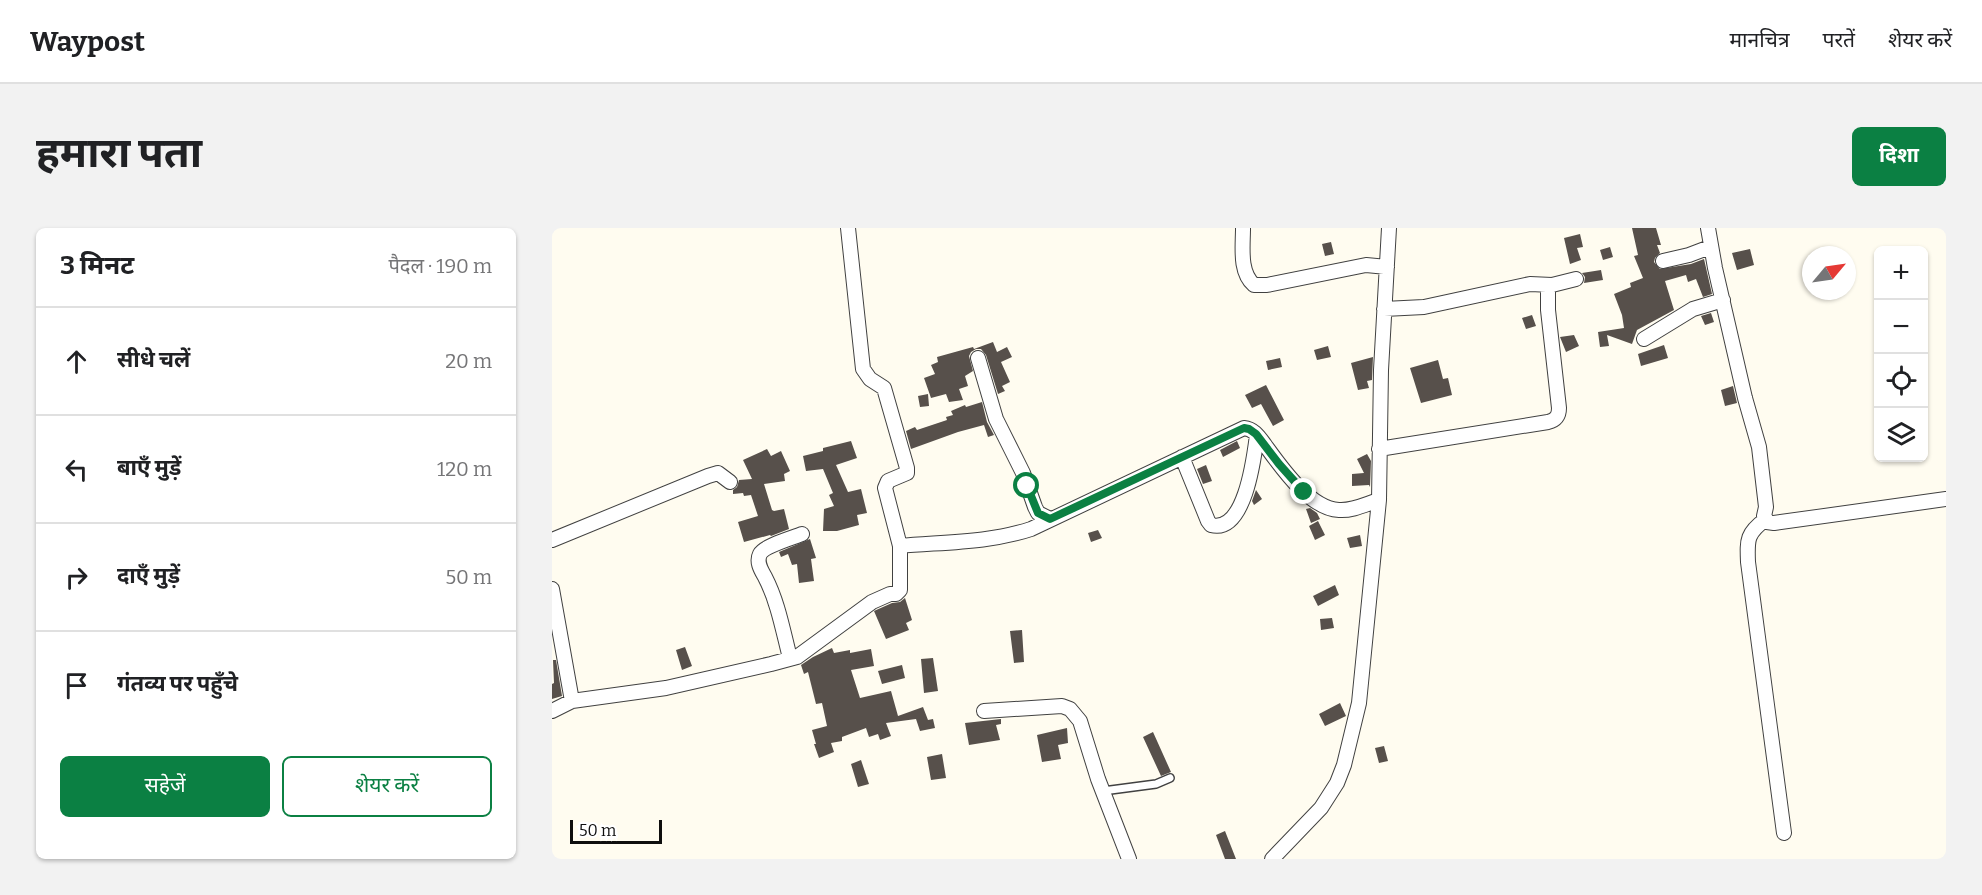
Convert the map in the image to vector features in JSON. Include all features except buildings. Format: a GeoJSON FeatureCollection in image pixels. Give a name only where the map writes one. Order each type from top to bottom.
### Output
{"type":"FeatureCollection","features":[{"type":"Feature","properties":{"kind":"street"},"geometry":{"type":"LineString","coordinates":[[552,711],[572,701],[666,688],[796,657],[872,602],[890,594],[896,594],[901,585],[900,546],[885,485],[888,481],[904,475],[907,468],[884,388],[870,379],[863,369],[848,228]]}},
{"type":"Feature","properties":{"kind":"street"},"geometry":{"type":"LineString","coordinates":[[1243,228],[1244,269],[1254,285],[1267,285],[1366,265],[1387,267]]}},
{"type":"Feature","properties":{"kind":"street"},"geometry":{"type":"LineString","coordinates":[[1272,859],[1321,808],[1337,783],[1344,765],[1361,691],[1379,500],[1378,449],[1391,309],[1387,267],[1389,228]]}},
{"type":"Feature","properties":{"kind":"street"},"geometry":{"type":"LineString","coordinates":[[1708,228],[1710,247],[1745,398],[1759,447],[1766,519],[1774,523],[1946,499]]}},
{"type":"Feature","properties":{"kind":"street"},"geometry":{"type":"LineString","coordinates":[[1663,261],[1710,247]]}},
{"type":"Feature","properties":{"kind":"street"},"geometry":{"type":"LineString","coordinates":[[1391,309],[1424,307],[1530,284],[1548,285],[1576,279]]}},
{"type":"Feature","properties":{"kind":"street"},"geometry":{"type":"LineString","coordinates":[[1378,449],[1556,419],[1559,408],[1548,309],[1548,285]]}},
{"type":"Feature","properties":{"kind":"street"},"geometry":{"type":"LineString","coordinates":[[1644,339],[1693,309],[1723,300]]}},
{"type":"Feature","properties":{"kind":"street"},"geometry":{"type":"LineString","coordinates":[[978,358],[996,418],[1023,473],[1035,507],[1038,513],[1050,519]]}},
{"type":"Feature","properties":{"kind":"street"},"geometry":{"type":"LineString","coordinates":[[900,546],[999,538],[1031,529],[1238,429],[1249,429],[1257,435],[1304,492],[1329,509],[1341,511],[1354,509],[1379,500]]}},
{"type":"Feature","properties":{"kind":"street"},"geometry":{"type":"LineString","coordinates":[[1182,457],[1209,524],[1219,526],[1232,521],[1239,508],[1246,490],[1257,435]]}},
{"type":"Feature","properties":{"kind":"street"},"geometry":{"type":"LineString","coordinates":[[552,540],[708,476],[718,473],[730,482]]}},
{"type":"Feature","properties":{"kind":"street"},"geometry":{"type":"LineString","coordinates":[[1766,519],[1754,528],[1747,540],[1748,561],[1784,833]]}},
{"type":"Feature","properties":{"kind":"street"},"geometry":{"type":"LineString","coordinates":[[790,658],[774,599],[760,567],[759,557],[760,553],[769,547],[802,534]]}},
{"type":"Feature","properties":{"kind":"street"},"geometry":{"type":"LineString","coordinates":[[552,589],[572,701]]}},
{"type":"Feature","properties":{"kind":"street"},"geometry":{"type":"LineString","coordinates":[[984,711],[1062,706],[1070,709],[1080,721],[1129,859]]}},
{"type":"Feature","properties":{"kind":"lane"},"geometry":{"type":"LineString","coordinates":[[1103,791],[1156,784],[1170,778]]}},
{"type":"Feature","properties":{"kind":"route"},"geometry":{"type":"LineString","coordinates":[[1027,486],[1038,513],[1050,519],[1244,428],[1256,434],[1304,492]]}}]}
